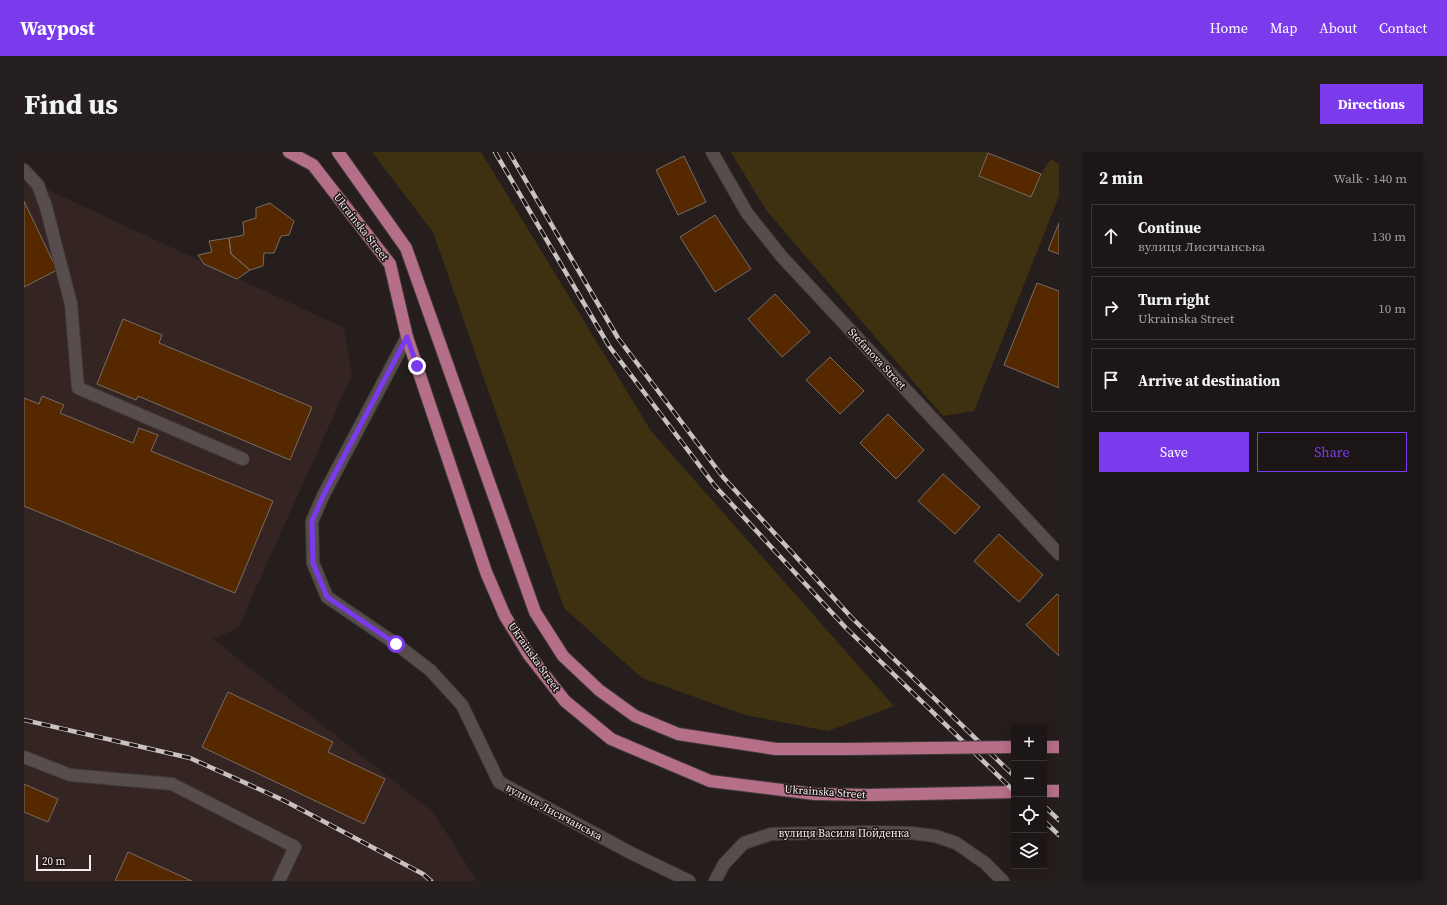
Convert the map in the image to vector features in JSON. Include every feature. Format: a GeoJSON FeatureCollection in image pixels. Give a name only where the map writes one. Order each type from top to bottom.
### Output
{"type":"FeatureCollection","features":[{"type":"Feature","properties":{"kind":"main road","name":"Ukrainska Street"},"geometry":{"type":"LineString","coordinates":[[290,152],[313,165],[390,264],[407,337],[486,572],[505,616],[529,655],[565,701],[611,739],[710,781],[815,794],[870,795],[1011,792]]}},
{"type":"Feature","properties":{"kind":"main road","name":"Ukrainska Street"},"geometry":{"type":"LineString","coordinates":[[338,152],[406,248],[535,612],[563,656],[599,690],[635,716],[678,734],[776,750],[1011,747]]}},
{"type":"Feature","properties":{"kind":"main road"},"geometry":{"type":"LineString","coordinates":[[1047,747],[1059,747]]}},
{"type":"Feature","properties":{"kind":"main road"},"geometry":{"type":"LineString","coordinates":[[1047,791],[1059,791]]}},
{"type":"Feature","properties":{"kind":"street","name":"Stefanova Street"},"geometry":{"type":"LineString","coordinates":[[712,152],[747,213],[782,257],[1059,554]]}},
{"type":"Feature","properties":{"kind":"street"},"geometry":{"type":"LineString","coordinates":[[24,170],[38,186],[46,207],[71,304],[78,388],[243,459]]}},
{"type":"Feature","properties":{"kind":"street","name":"вулиця Лисичанська"},"geometry":{"type":"LineString","coordinates":[[407,337],[324,494],[312,521],[313,563],[327,597],[396,644],[430,670],[462,705],[499,782],[631,853],[688,881]]}},
{"type":"Feature","properties":{"kind":"street"},"geometry":{"type":"LineString","coordinates":[[24,757],[70,775],[172,784],[294,847],[279,881]]}},
{"type":"Feature","properties":{"kind":"street","name":"вулиця Василя Пойденка"},"geometry":{"type":"LineString","coordinates":[[715,881],[724,864],[744,843],[771,834],[867,832],[912,833],[935,836],[956,843],[985,863],[1003,881]]}},
{"type":"Feature","properties":{"kind":"shaded area"},"geometry":{"type":"Polygon","coordinates":[[[372,152],[481,152],[651,431],[894,706],[828,731],[745,715],[642,678],[564,608],[433,232],[372,152]]]}},
{"type":"Feature","properties":{"kind":"shaded area"},"geometry":{"type":"Polygon","coordinates":[[[731,152],[988,152],[979,176],[1031,197],[1041,174],[1051,159],[1059,164],[1059,196],[974,411],[943,416],[766,210],[731,152]]]}},
{"type":"Feature","properties":{"kind":"shaded area"},"geometry":{"type":"Polygon","coordinates":[[[29,181],[344,328],[352,375],[238,628],[213,639],[433,812],[477,881],[24,881],[24,183],[29,181]]]}},
{"type":"Feature","properties":{"kind":"building"},"geometry":{"type":"Polygon","coordinates":[[[988,153],[1041,174],[1031,197],[979,176],[988,153]]]}},
{"type":"Feature","properties":{"kind":"building"},"geometry":{"type":"Polygon","coordinates":[[[684,156],[706,202],[678,215],[656,170],[684,156]]]}},
{"type":"Feature","properties":{"kind":"building"},"geometry":{"type":"Polygon","coordinates":[[[24,201],[57,270],[24,287],[24,201]]]}},
{"type":"Feature","properties":{"kind":"building"},"geometry":{"type":"Polygon","coordinates":[[[270,203],[294,221],[289,235],[281,236],[274,253],[264,253],[263,266],[250,270],[231,254],[229,238],[244,235],[243,222],[256,218],[256,208],[270,203]]]}},
{"type":"Feature","properties":{"kind":"building"},"geometry":{"type":"Polygon","coordinates":[[[715,215],[751,269],[715,292],[680,237],[715,215]]]}},
{"type":"Feature","properties":{"kind":"building"},"geometry":{"type":"Polygon","coordinates":[[[1059,223],[1059,254],[1048,250],[1059,223]]]}},
{"type":"Feature","properties":{"kind":"building"},"geometry":{"type":"Polygon","coordinates":[[[229,238],[231,254],[250,270],[237,279],[204,264],[198,255],[212,252],[209,241],[229,238]]]}},
{"type":"Feature","properties":{"kind":"building"},"geometry":{"type":"Polygon","coordinates":[[[1037,283],[1059,291],[1059,388],[1004,365],[1037,283]]]}},
{"type":"Feature","properties":{"kind":"building"},"geometry":{"type":"Polygon","coordinates":[[[775,294],[810,332],[782,357],[748,319],[775,294]]]}},
{"type":"Feature","properties":{"kind":"building"},"geometry":{"type":"Polygon","coordinates":[[[123,319],[162,335],[159,343],[312,407],[290,460],[138,396],[136,400],[97,384],[123,319]]]}},
{"type":"Feature","properties":{"kind":"building"},"geometry":{"type":"Polygon","coordinates":[[[830,357],[864,391],[840,414],[806,380],[830,357]]]}},
{"type":"Feature","properties":{"kind":"building"},"geometry":{"type":"Polygon","coordinates":[[[42,396],[64,405],[60,413],[133,443],[139,428],[158,435],[151,451],[273,501],[235,593],[24,506],[24,398],[39,404],[42,396]]]}},
{"type":"Feature","properties":{"kind":"building"},"geometry":{"type":"Polygon","coordinates":[[[888,414],[924,450],[896,479],[860,443],[888,414]]]}},
{"type":"Feature","properties":{"kind":"building"},"geometry":{"type":"Polygon","coordinates":[[[943,474],[980,507],[955,534],[918,501],[943,474]]]}},
{"type":"Feature","properties":{"kind":"building"},"geometry":{"type":"Polygon","coordinates":[[[999,534],[1043,575],[1019,602],[974,561],[999,534]]]}},
{"type":"Feature","properties":{"kind":"building"},"geometry":{"type":"Polygon","coordinates":[[[1057,594],[1059,596],[1059,656],[1026,625],[1057,594]]]}},
{"type":"Feature","properties":{"kind":"building"},"geometry":{"type":"Polygon","coordinates":[[[228,692],[333,742],[328,752],[385,779],[364,824],[202,747],[228,692]]]}},
{"type":"Feature","properties":{"kind":"building"},"geometry":{"type":"Polygon","coordinates":[[[24,784],[58,799],[48,822],[24,812],[24,784]]]}},
{"type":"Feature","properties":{"kind":"building"},"geometry":{"type":"Polygon","coordinates":[[[128,852],[192,881],[115,881],[128,852]]]}},
{"type":"Feature","properties":{"kind":"railway"},"geometry":{"type":"LineString","coordinates":[[495,152],[609,346],[715,486],[846,628],[1011,788]]}},
{"type":"Feature","properties":{"kind":"railway"},"geometry":{"type":"LineString","coordinates":[[509,152],[618,338],[723,477],[852,618],[1011,773]]}},
{"type":"Feature","properties":{"kind":"railway"},"geometry":{"type":"LineString","coordinates":[[24,720],[190,758],[283,800],[423,874],[431,881]]}},
{"type":"Feature","properties":{"kind":"railway"},"geometry":{"type":"LineString","coordinates":[[1047,809],[1059,820]]}},
{"type":"Feature","properties":{"kind":"railway"},"geometry":{"type":"LineString","coordinates":[[1047,824],[1059,835]]}},
{"type":"Feature","properties":{"kind":"route"},"geometry":{"type":"LineString","coordinates":[[396,644],[327,597],[313,563],[312,521],[324,494],[407,337],[417,366]]}}]}
